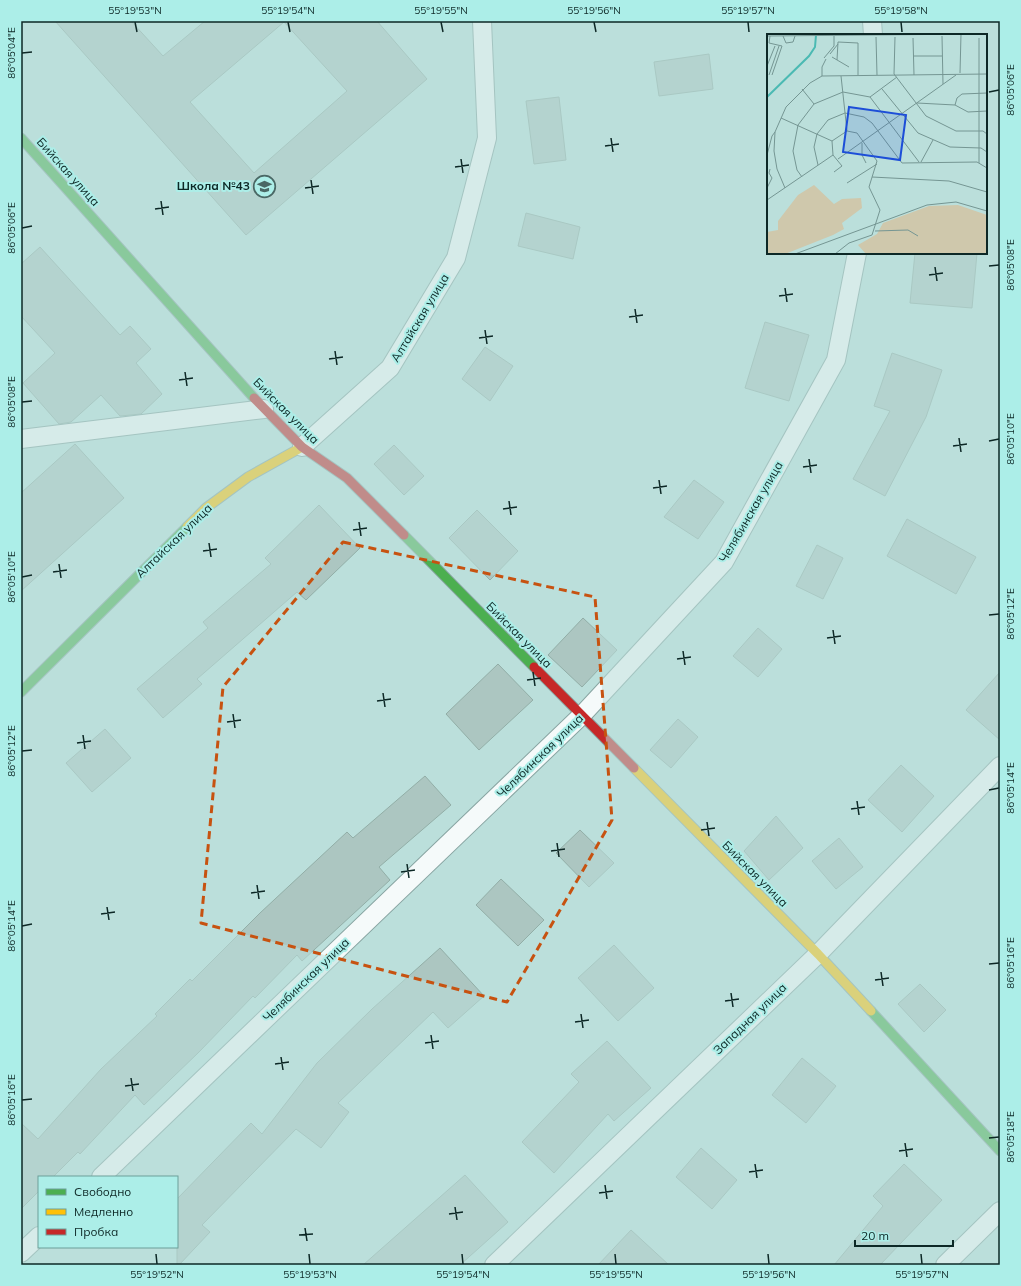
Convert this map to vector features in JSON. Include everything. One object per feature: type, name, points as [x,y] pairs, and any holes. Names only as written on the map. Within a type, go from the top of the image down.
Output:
[{"type":"street","name":"Бийская улица","points":[[21,138],[264,409],[302,447],[347,478],[818,954],[1000,1151]]},
{"type":"street","name":"Алтайская улица","points":[[21,692],[206,508],[248,477],[302,447]]},
{"type":"lane","name":"Алтайская улица","points":[[302,447],[390,368],[456,258],[487,138],[482,21]]},
{"type":"lane","points":[[872,21],[873,34]]},
{"type":"lane","name":"Челябинская улица","points":[[102,1176],[582,716],[724,562],[836,360],[857,254]]},
{"type":"lane","points":[[21,439],[264,409]]},
{"type":"lane","name":"Западная улица","points":[[494,1265],[818,954],[1000,766]]},
{"type":"lane","points":[[945,1265],[1000,1211]]},
{"type":"lane","points":[[21,1253],[38,1237]]},
{"type":"highlighted area","points":[[343,542],[595,597],[612,820],[507,1002],[201,923],[223,687]]},
{"type":"building","points":[[55,21],[131,21],[163,56],[205,21],[377,21],[427,79],[246,235]],"holes":[[[284,22],[347,91],[254,173],[190,102]]]},
{"type":"building","points":[[709,54],[713,89],[659,96],[654,62]]},
{"type":"building","points":[[559,97],[566,160],[534,164],[526,101]]},
{"type":"building","points":[[526,213],[580,227],[573,259],[518,246]]},
{"type":"building","points":[[40,247],[120,335],[130,326],[151,349],[136,363],[162,394],[141,414],[120,416],[101,395],[71,422],[59,424],[23,383],[55,353],[21,316],[21,264]]},
{"type":"building","points":[[915,254],[977,254],[972,308],[910,303]]},
{"type":"building","points":[[765,322],[809,335],[789,401],[745,388]]},
{"type":"building","points":[[485,347],[513,366],[490,401],[462,379]]},
{"type":"building","points":[[892,353],[942,370],[926,417],[885,496],[853,479],[890,411],[874,406]]},
{"type":"building","points":[[75,444],[124,498],[21,591],[21,493]]},
{"type":"building","points":[[394,445],[424,476],[404,495],[374,464]]},
{"type":"building","points":[[694,480],[724,502],[698,539],[664,517]]},
{"type":"building","points":[[319,505],[360,548],[306,600],[297,592],[197,679],[202,684],[163,718],[137,689],[208,628],[203,622],[271,564],[265,558]]},
{"type":"building","points":[[477,510],[518,551],[490,580],[449,538]]},
{"type":"building","points":[[907,519],[976,557],[956,594],[887,556]]},
{"type":"building","points":[[817,545],[843,558],[823,599],[796,586]]},
{"type":"building","points":[[583,618],[617,650],[582,687],[548,655]]},
{"type":"building","points":[[758,628],[782,649],[758,677],[733,656]]},
{"type":"building","points":[[498,664],[533,700],[479,750],[446,714]]},
{"type":"building","points":[[1000,672],[1000,740],[966,710]]},
{"type":"building","points":[[678,719],[698,737],[671,768],[650,750]]},
{"type":"building","points":[[105,729],[131,758],[92,792],[66,763]]},
{"type":"building","points":[[901,765],[934,796],[902,832],[868,800]]},
{"type":"building","points":[[425,776],[451,805],[379,867],[390,880],[302,961],[297,955],[255,998],[253,996],[199,1052],[144,1105],[135,1095],[80,1154],[78,1152],[54,1176],[38,1176],[38,1192],[21,1209],[21,1123],[38,1139],[101,1069],[157,1016],[155,1014],[190,979],[192,981],[260,913],[347,832],[353,838]]},
{"type":"building","points":[[776,816],[803,848],[769,880],[744,851]]},
{"type":"building","points":[[580,830],[614,863],[589,887],[556,853]]},
{"type":"building","points":[[839,838],[863,867],[836,889],[812,861]]},
{"type":"building","points":[[501,879],[544,920],[518,946],[476,905]]},
{"type":"building","points":[[614,945],[654,988],[618,1021],[578,978]]},
{"type":"building","points":[[440,948],[484,996],[448,1028],[433,1012],[338,1103],[349,1112],[321,1148],[296,1129],[202,1225],[210,1232],[179,1265],[177,1265],[178,1198],[251,1123],[262,1134],[317,1063],[372,1009]]},
{"type":"building","points":[[920,984],[946,1010],[924,1032],[898,1004]]},
{"type":"building","points":[[607,1041],[651,1088],[614,1121],[608,1114],[554,1173],[522,1142],[579,1082],[571,1074]]},
{"type":"building","points":[[802,1058],[836,1086],[806,1123],[772,1095]]},
{"type":"building","points":[[701,1148],[737,1180],[712,1209],[676,1177]]},
{"type":"building","points":[[904,1164],[942,1200],[880,1265],[834,1265],[883,1206],[873,1196]]},
{"type":"building","points":[[465,1175],[508,1222],[460,1265],[363,1265]]},
{"type":"building","points":[[631,1230],[669,1265],[598,1265]]},
{"type":"traffic: fast","points":[[21,138],[254,398]]},
{"type":"traffic: fast","points":[[21,692],[187,527]]},
{"type":"traffic: fast","points":[[404,535],[534,667]]},
{"type":"traffic: fast","points":[[871,1011],[1000,1151]]},
{"type":"traffic: slow","points":[[187,527],[206,508],[248,477],[302,447]]},
{"type":"traffic: slow","points":[[634,768],[818,954],[871,1011]]},
{"type":"traffic: jam","points":[[254,398],[302,447],[347,478],[404,535]]},
{"type":"traffic: jam","points":[[534,667],[634,768]]},
{"type":"place","name":"Школа №43","points":[[265,186]]}]
